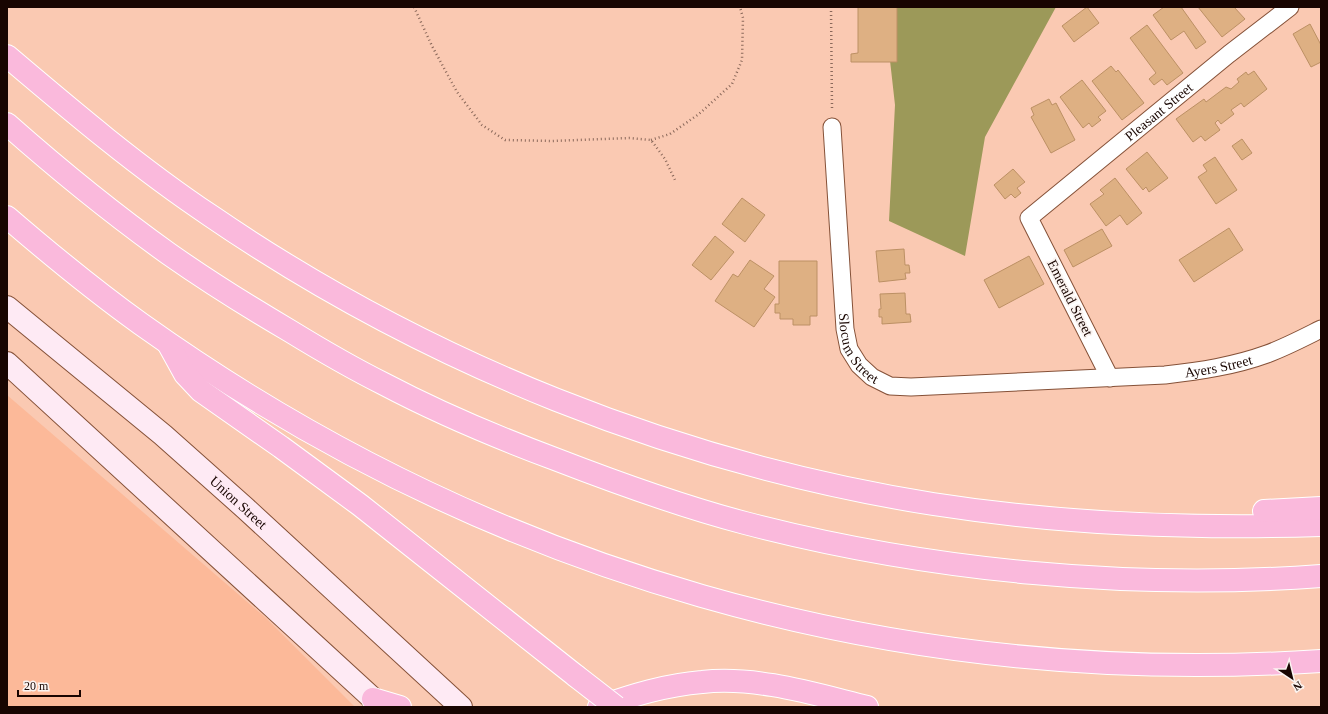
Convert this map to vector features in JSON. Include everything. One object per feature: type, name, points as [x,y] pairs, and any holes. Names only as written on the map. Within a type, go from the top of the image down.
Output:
[{"type":"highway","points":[[7,56],[146,169],[210,216],[259,248],[328,289],[409,333],[534,391],[662,439],[797,476],[934,504],[1030,516],[1107,522],[1192,526],[1321,525]]},
{"type":"highway","points":[[7,124],[112,211],[170,254],[225,291],[325,352],[383,384],[473,426],[566,464],[640,490],[706,512],[793,535],[872,550],[966,565],[1080,577],[1132,579],[1248,580],[1321,576]]},
{"type":"highway","points":[[7,217],[109,300],[168,343],[316,435],[432,495],[512,530],[589,560],[710,599],[839,630],[924,645],[1006,656],[1086,662],[1173,665],[1259,664],[1321,661]]},
{"type":"highway","points":[[168,343],[185,374],[201,392],[281,447],[354,501],[576,676],[609,706],[662,687],[720,681],[752,683],[790,689],[867,707]]},
{"type":"highway","points":[[1107,522],[1133,516],[1156,513],[1247,512],[1321,508]]},
{"type":"highway","points":[[378,703],[400,707]]},
{"type":"main road","name":"Union Street","points":[[7,307],[169,440],[462,707]]},
{"type":"main road","points":[[7,363],[378,703]]},
{"type":"street","name":"Pleasant Street","points":[[1029,218],[1229,54],[1290,7]]},
{"type":"street","name":"Slocum Street","points":[[832,127],[845,329],[849,349],[859,365],[872,377],[890,386],[911,388],[1110,378]]},
{"type":"street","name":"Emerald Street","points":[[1029,218],[1110,378]]},
{"type":"street","name":"Ayers Street","points":[[1110,378],[1165,375],[1200,371],[1236,364],[1267,354],[1321,329]]},
{"type":"path","points":[[414,7],[432,46],[457,92],[482,125],[505,140],[552,141],[629,138],[651,140],[670,134],[699,114],[732,84],[742,60],[743,18],[740,7]]},
{"type":"path","points":[[831,7],[832,127]]},
{"type":"path","points":[[651,140],[665,159],[675,180]]},
{"type":"shaded area","points":[[884,7],[1056,7],[985,137],[965,256],[889,221],[895,105]]},
{"type":"shaded area","points":[[7,395],[266,618],[355,707],[7,707]]},
{"type":"building","points":[[858,7],[897,7],[897,62],[851,62],[851,54],[858,53]]},
{"type":"building","points":[[1087,7],[1099,23],[1074,42],[1062,26]]},
{"type":"building","points":[[1164,7],[1181,7],[1206,42],[1196,49],[1184,31],[1171,40],[1153,15]]},
{"type":"building","points":[[1198,7],[1234,7],[1245,19],[1222,37]]},
{"type":"building","points":[[1310,24],[1321,45],[1321,62],[1311,67],[1293,34]]},
{"type":"building","points":[[1147,25],[1183,73],[1167,85],[1162,79],[1154,85],[1149,79],[1156,73],[1130,38]]},
{"type":"building","points":[[1111,66],[1116,72],[1118,70],[1144,103],[1122,120],[1092,81]]},
{"type":"building","points":[[1254,71],[1267,89],[1244,107],[1241,103],[1231,110],[1234,114],[1221,124],[1218,120],[1215,123],[1220,130],[1205,141],[1201,136],[1193,142],[1176,119],[1204,99],[1206,102],[1226,87],[1231,89],[1239,82],[1237,79],[1246,72],[1248,75]]},
{"type":"building","points":[[1082,80],[1106,111],[1098,117],[1101,120],[1092,127],[1089,123],[1083,128],[1060,97]]},
{"type":"building","points":[[1049,99],[1052,105],[1056,103],[1075,140],[1051,153],[1031,117],[1034,115],[1031,108]]},
{"type":"building","points":[[1242,139],[1252,153],[1242,160],[1232,146]]},
{"type":"building","points":[[1147,152],[1168,178],[1149,192],[1146,187],[1143,190],[1126,169]]},
{"type":"building","points":[[1215,157],[1237,190],[1216,204],[1198,177],[1207,171],[1203,165]]},
{"type":"building","points":[[1013,169],[1025,182],[1017,188],[1021,193],[1015,198],[1011,194],[1005,199],[994,185]]},
{"type":"building","points":[[1115,178],[1142,213],[1127,225],[1120,215],[1106,226],[1090,204],[1104,194],[1100,190]]},
{"type":"building","points":[[742,198],[765,215],[745,242],[722,224]]},
{"type":"building","points":[[1229,228],[1243,250],[1194,282],[1179,260]]},
{"type":"building","points":[[1102,229],[1112,246],[1073,267],[1064,250]]},
{"type":"building","points":[[715,236],[734,252],[711,280],[692,265]]},
{"type":"building","points":[[904,249],[905,265],[909,265],[910,273],[905,273],[906,279],[879,282],[876,251]]},
{"type":"building","points":[[1029,256],[1044,284],[999,308],[984,280]]},
{"type":"building","points":[[750,260],[774,276],[764,289],[775,297],[754,327],[715,301],[733,274],[738,277]]},
{"type":"building","points":[[779,261],[817,261],[817,316],[810,316],[810,325],[793,325],[793,319],[780,319],[780,313],[775,313],[775,304],[779,304]]},
{"type":"building","points":[[905,293],[906,314],[910,314],[911,322],[882,324],[882,317],[879,317],[879,309],[881,309],[880,294]]}]
